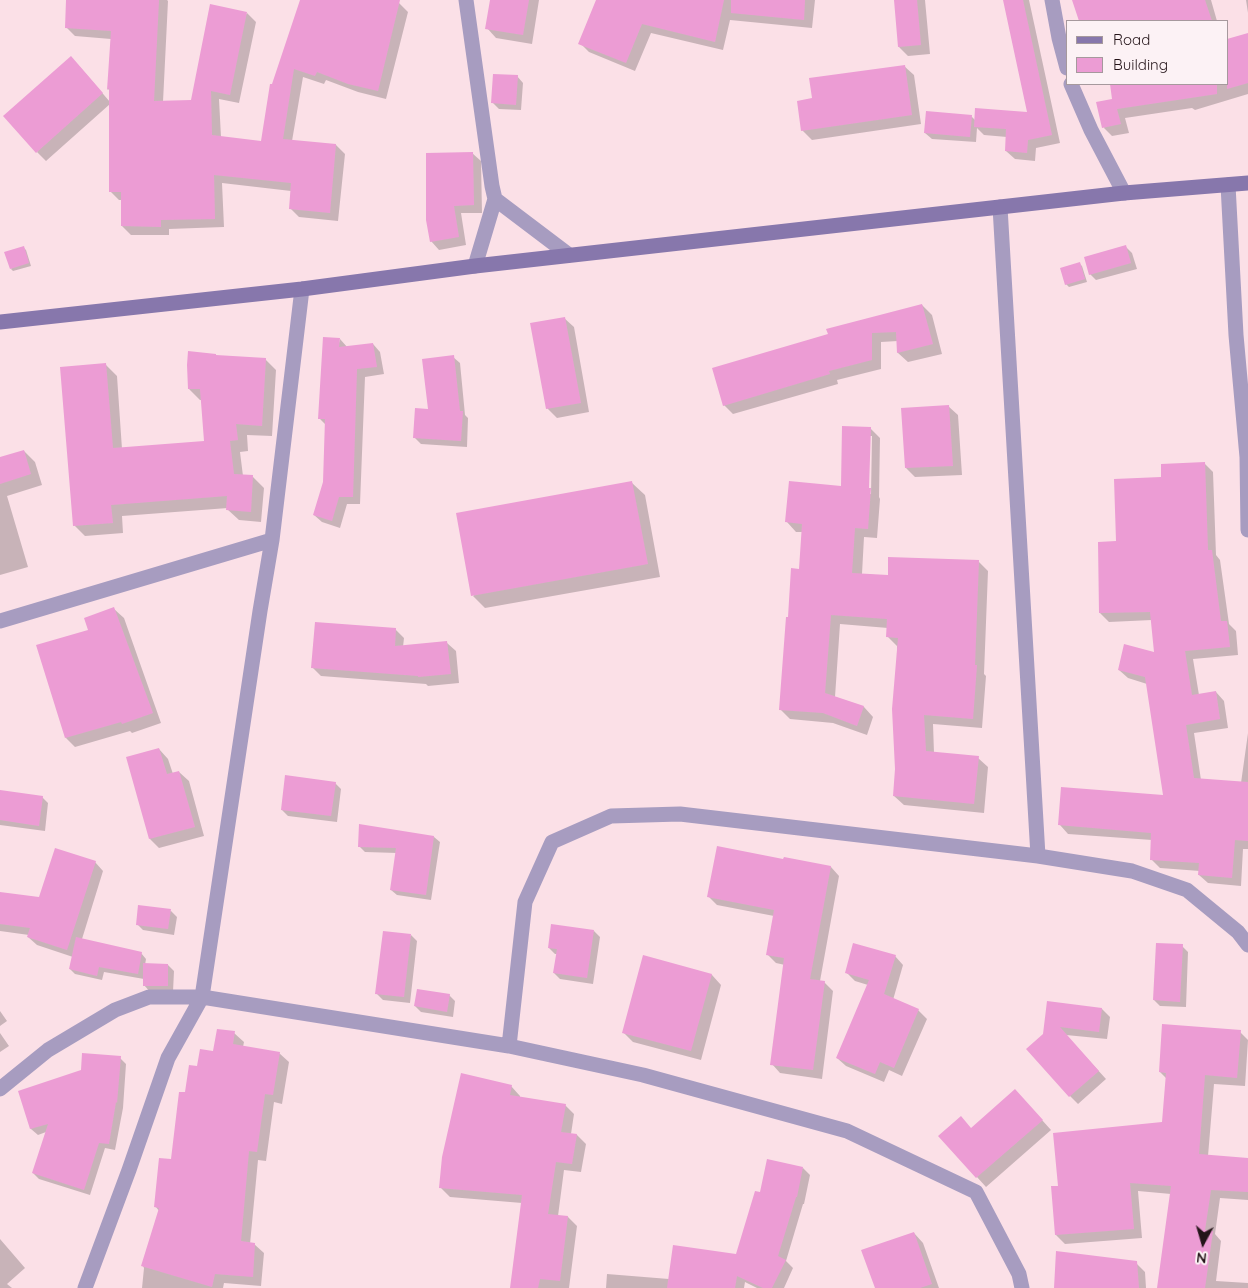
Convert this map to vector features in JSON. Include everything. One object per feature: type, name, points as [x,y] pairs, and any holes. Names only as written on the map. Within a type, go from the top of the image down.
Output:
[{"type":"main road","points":[[0,322],[302,289],[569,255],[1124,193],[1248,183]]},
{"type":"street","points":[[466,0],[495,199],[475,266]]},
{"type":"street","points":[[1052,0],[1058,38],[1066,65]]},
{"type":"street","points":[[1071,85],[1091,130],[1124,193]]},
{"type":"street","points":[[1228,185],[1236,335],[1247,457],[1248,530]]},
{"type":"street","points":[[495,199],[569,255]]},
{"type":"street","points":[[1000,207],[1038,856]]},
{"type":"street","points":[[85,1288],[168,1058],[202,997],[272,540],[302,289]]},
{"type":"street","points":[[0,622],[272,540]]},
{"type":"street","points":[[509,1046],[524,902],[552,842],[611,816],[680,814],[1038,856],[1132,871],[1188,890],[1238,932],[1248,945]]},
{"type":"street","points":[[0,1089],[48,1050],[115,1010],[149,996],[202,997],[509,1046],[643,1076],[847,1131],[976,1192],[1019,1274],[1022,1288]]},
{"type":"building","points":[[66,0],[159,0],[154,101],[191,100],[210,4],[247,12],[230,95],[211,91],[212,135],[261,141],[270,84],[272,84],[300,0],[400,0],[378,91],[348,84],[317,72],[315,76],[294,69],[283,139],[336,144],[330,213],[289,209],[291,183],[214,175],[215,219],[161,220],[161,227],[121,226],[121,192],[109,192],[109,88],[107,90],[111,31],[65,28]]},
{"type":"building","points":[[490,0],[529,0],[523,35],[485,29]]},
{"type":"building","points":[[596,0],[724,0],[715,42],[642,24],[626,63],[578,44]]},
{"type":"building","points":[[731,0],[805,0],[804,20],[731,13]]},
{"type":"building","points":[[894,0],[917,0],[921,45],[898,47]]},
{"type":"building","points":[[1003,0],[1023,0],[1052,135],[1028,140],[1027,153],[1005,151],[1006,129],[974,127],[975,108],[1027,112]]},
{"type":"building","points":[[1072,0],[1205,0],[1212,20],[1079,20]]},
{"type":"building","points":[[1248,33],[1248,83],[1227,89],[1228,85],[1228,39]]},
{"type":"building","points":[[71,56],[103,93],[36,153],[3,116]]},
{"type":"building","points":[[905,65],[912,115],[801,131],[797,101],[812,98],[809,78]]},
{"type":"building","points":[[493,74],[518,75],[516,105],[491,103]]},
{"type":"building","points":[[1110,85],[1217,85],[1217,94],[1117,109],[1121,124],[1102,128],[1096,102],[1112,99]]},
{"type":"building","points":[[926,111],[972,115],[970,137],[924,133]]},
{"type":"building","points":[[473,152],[474,205],[454,206],[459,237],[430,242],[426,220],[426,153]]},
{"type":"building","points":[[1126,245],[1131,263],[1089,275],[1084,257]]},
{"type":"building","points":[[24,246],[29,263],[10,269],[4,252]]},
{"type":"building","points":[[1080,262],[1085,279],[1065,285],[1060,268]]},
{"type":"building","points":[[922,304],[933,344],[897,353],[896,332],[872,333],[872,360],[829,371],[830,374],[723,406],[712,368],[828,334],[826,329]]},
{"type":"building","points":[[565,317],[581,403],[546,409],[530,323]]},
{"type":"building","points":[[323,337],[340,338],[339,347],[373,343],[377,367],[357,369],[353,497],[339,497],[332,521],[313,515],[323,482],[325,419],[318,419]]},
{"type":"building","points":[[188,351],[266,358],[262,426],[236,424],[238,440],[230,441],[234,474],[253,475],[251,512],[226,510],[227,496],[111,505],[113,523],[73,526],[60,367],[106,363],[113,448],[204,441],[200,389],[188,389]]},
{"type":"building","points":[[454,355],[460,411],[463,411],[461,441],[413,438],[415,408],[428,409],[422,359]]},
{"type":"building","points":[[949,405],[953,466],[905,468],[901,408]]},
{"type":"building","points":[[842,426],[871,427],[869,488],[871,488],[868,529],[855,528],[852,573],[888,575],[888,557],[979,560],[975,665],[977,665],[973,719],[924,715],[926,751],[979,756],[974,804],[893,796],[895,769],[892,709],[898,638],[886,637],[887,619],[831,615],[825,693],[864,706],[857,726],[823,713],[779,710],[791,568],[799,569],[802,524],[785,522],[789,481],[841,486]]},
{"type":"building","points":[[24,450],[31,474],[0,484],[0,457]]},
{"type":"building","points":[[1205,462],[1208,550],[1212,550],[1221,621],[1227,621],[1230,647],[1185,651],[1192,695],[1216,691],[1220,719],[1186,725],[1194,778],[1248,782],[1248,841],[1235,840],[1232,878],[1198,875],[1199,863],[1150,860],[1151,833],[1058,825],[1061,787],[1163,795],[1145,677],[1118,670],[1124,644],[1154,652],[1150,612],[1099,613],[1098,542],[1116,541],[1114,479],[1161,477],[1161,464]]},
{"type":"building","points":[[632,481],[648,564],[471,596],[456,513]]},
{"type":"building","points":[[114,607],[153,713],[122,724],[121,722],[65,738],[36,645],[88,630],[84,618]]},
{"type":"building","points":[[315,622],[396,628],[395,646],[447,641],[451,674],[418,677],[311,668]]},
{"type":"building","points":[[159,748],[167,774],[179,771],[195,827],[149,839],[126,757]]},
{"type":"building","points":[[285,775],[336,782],[331,816],[281,810]]},
{"type":"building","points":[[0,790],[43,796],[39,826],[0,820]]},
{"type":"building","points":[[359,824],[434,836],[426,895],[390,890],[396,848],[358,847]]},
{"type":"building","points":[[717,846],[831,866],[810,979],[825,981],[813,1070],[770,1065],[784,958],[766,955],[774,910],[707,897]]},
{"type":"building","points":[[55,848],[96,861],[67,950],[27,937],[30,928],[0,924],[0,892],[39,897]]},
{"type":"building","points":[[138,905],[171,909],[168,929],[136,925]]},
{"type":"building","points":[[551,924],[594,930],[587,978],[553,973],[557,949],[548,948]]},
{"type":"building","points":[[383,931],[411,934],[404,997],[375,994]]},
{"type":"building","points":[[76,937],[142,952],[138,974],[99,967],[97,976],[69,969]]},
{"type":"building","points":[[853,943],[896,955],[884,994],[919,1009],[894,1068],[880,1062],[875,1074],[836,1058],[869,980],[845,973]]},
{"type":"building","points":[[1156,943],[1183,944],[1180,1002],[1153,1000]]},
{"type":"building","points":[[643,955],[712,974],[691,1051],[622,1033]]},
{"type":"building","points":[[143,963],[168,964],[168,986],[143,986]]},
{"type":"building","points":[[417,989],[450,994],[447,1012],[414,1006]]},
{"type":"building","points":[[1047,1001],[1102,1008],[1099,1032],[1060,1027],[1099,1071],[1069,1097],[1026,1049],[1043,1034]]},
{"type":"building","points":[[1162,1024],[1241,1030],[1237,1078],[1205,1075],[1199,1154],[1248,1158],[1248,1192],[1211,1190],[1205,1230],[1213,1231],[1205,1288],[1157,1288],[1171,1186],[1130,1183],[1134,1229],[1055,1235],[1051,1186],[1058,1186],[1053,1133],[1162,1122],[1166,1073],[1159,1072]]},
{"type":"building","points":[[217,1029],[235,1031],[233,1044],[280,1052],[273,1095],[265,1094],[257,1152],[249,1151],[241,1241],[255,1243],[253,1277],[215,1274],[212,1287],[141,1266],[159,1208],[154,1207],[159,1158],[171,1159],[179,1092],[185,1092],[189,1065],[197,1066],[200,1049],[213,1051]]},
{"type":"building","points":[[82,1053],[121,1056],[117,1103],[109,1144],[99,1143],[84,1190],[32,1173],[48,1124],[30,1129],[18,1091],[81,1070]]},
{"type":"building","points":[[461,1073],[512,1085],[510,1095],[566,1104],[561,1132],[577,1134],[572,1164],[556,1162],[548,1214],[568,1216],[560,1281],[540,1279],[538,1288],[510,1288],[522,1195],[439,1188],[442,1157]]},
{"type":"building","points":[[1015,1089],[1043,1120],[976,1178],[938,1136],[961,1116],[971,1128]]},
{"type":"building","points":[[767,1159],[803,1167],[797,1197],[778,1256],[786,1260],[772,1288],[763,1288],[737,1276],[735,1288],[667,1288],[673,1245],[736,1254],[755,1191],[760,1192]]},
{"type":"building","points":[[914,1232],[932,1284],[920,1288],[875,1288],[861,1250]]},
{"type":"building","points":[[1056,1251],[1137,1261],[1139,1288],[1054,1288]]}]
